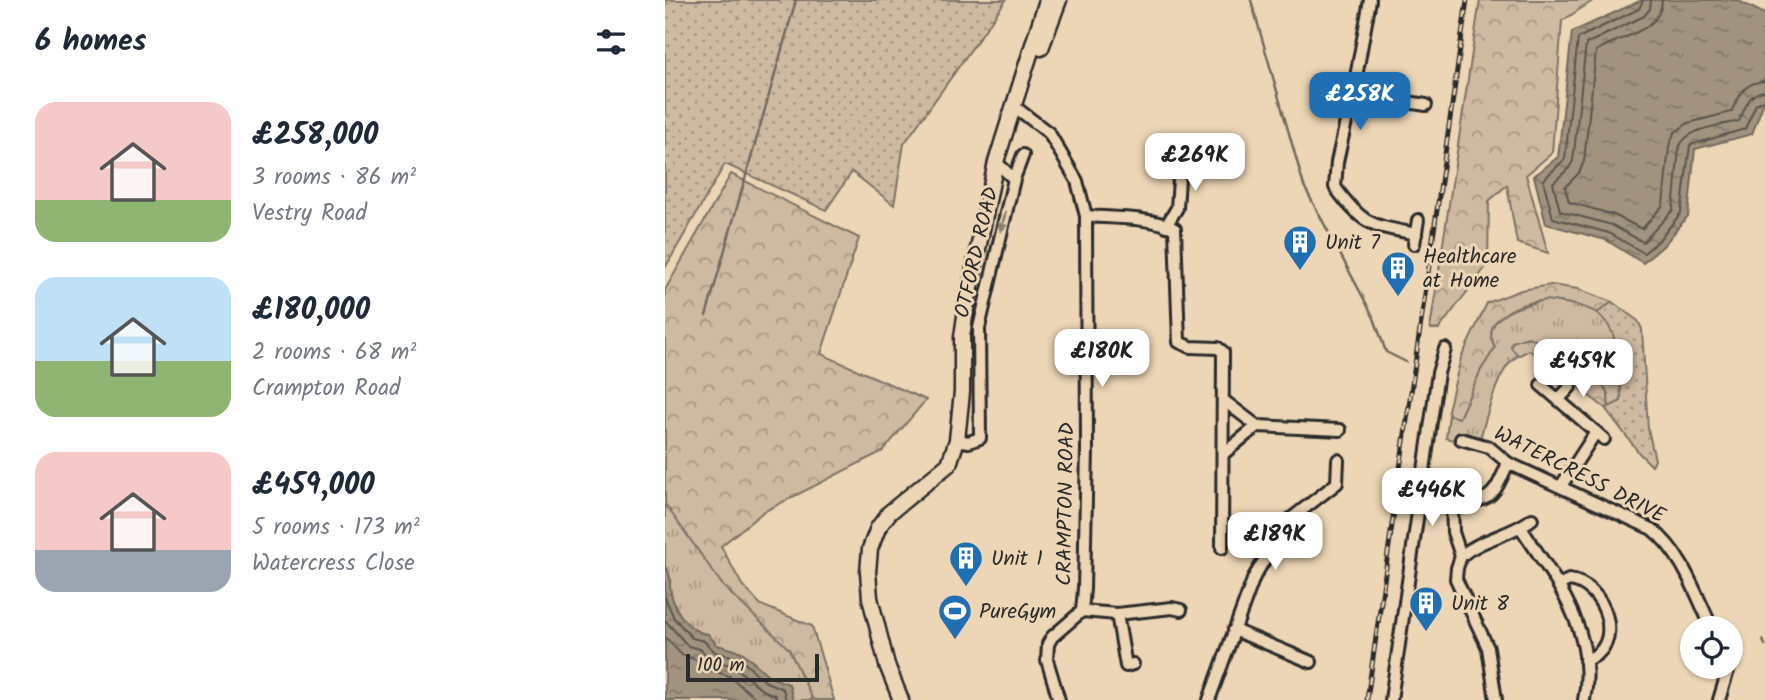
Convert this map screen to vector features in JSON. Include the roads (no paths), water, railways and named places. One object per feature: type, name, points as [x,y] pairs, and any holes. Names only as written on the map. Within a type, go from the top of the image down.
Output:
[{"type":"main road","name":"OTFORD ROAD","points":[[901,700],[887,665],[870,598],[870,549],[878,528],[889,513],[949,464],[957,440],[962,392],[962,337],[967,302],[996,163],[1047,0]]},
{"type":"main road","name":"OTFORD ROAD","points":[[1015,107],[1059,0]]},
{"type":"street","points":[[1370,0],[1337,162],[1335,187],[1350,208],[1372,226],[1415,239],[1418,220]]},
{"type":"street","points":[[1352,93],[1426,105]]},
{"type":"street","name":"CRAMPTON ROAD","points":[[1015,107],[1049,133],[1077,181],[1086,216],[1087,450],[1082,611],[1052,637],[1048,644],[1047,660],[1059,700]]},
{"type":"street","points":[[1167,226],[1177,208],[1181,149]]},
{"type":"street","name":"OTFORD ROAD","points":[[957,440],[969,442],[980,438],[979,328],[1014,178],[1023,155]]},
{"type":"street","name":"OTFORD ROAD","points":[[996,163],[1014,178]]},
{"type":"street","points":[[1086,216],[1167,226],[1174,228],[1176,232],[1179,342],[1187,346],[1222,349],[1222,548]]},
{"type":"street","points":[[1391,700],[1438,373],[1445,349]]},
{"type":"street","points":[[1541,385],[1600,435],[1561,486]]},
{"type":"street","points":[[1559,399],[1570,387]]},
{"type":"street","points":[[1223,400],[1257,426],[1341,430]]},
{"type":"street","points":[[1223,454],[1257,426]]},
{"type":"street","name":"WATERCRESS DRIVE","points":[[1461,439],[1489,447],[1509,463],[1642,524],[1663,538],[1679,559],[1706,616]]},
{"type":"street","points":[[1209,700],[1254,577],[1288,521],[1337,483],[1338,460]]},
{"type":"street","points":[[1461,556],[1453,532],[1452,504],[1482,501],[1497,489],[1509,463]]},
{"type":"street","points":[[1496,700],[1488,648],[1456,579],[1457,568],[1461,556],[1481,542],[1521,528],[1532,519]]},
{"type":"street","points":[[1521,528],[1559,585],[1574,616],[1585,660],[1584,700]]},
{"type":"street","points":[[1559,585],[1569,580],[1583,583],[1599,599],[1606,615],[1609,634],[1605,645],[1600,653],[1585,660]]},
{"type":"street","points":[[1082,611],[1117,614],[1172,608],[1181,610]]},
{"type":"street","points":[[1117,614],[1126,666],[1133,664]]},
{"type":"street","points":[[1234,630],[1311,662]]},
{"type":"street","points":[[1719,700],[1725,679]]},
{"type":"water","points":[[1642,0],[1737,0],[1765,14],[1765,99],[1752,134],[1695,149],[1688,216],[1663,246],[1643,263],[1606,240],[1546,224],[1534,176],[1558,157],[1572,32]]},
{"type":"water","points":[[665,566],[670,578],[673,600],[684,620],[695,629],[708,634],[717,645],[742,652],[770,677],[789,684],[793,700],[665,700]]},
{"type":"waterway","points":[[706,316],[796,0]]},
{"type":"waterway","points":[[1251,0],[1304,186],[1374,318],[1386,352],[1406,362]]},
{"type":"waterway","points":[[1763,640],[1765,645]]},
{"type":"railway","points":[[1367,700],[1467,0]]},
{"type":"place","name":"Unit 7","points":[[1300,272]]},
{"type":"place","name":"Healthcare at Home","points":[[1398,298]]},
{"type":"place","name":"Unit 1","points":[[966,588]]},
{"type":"place","name":"Unit 8","points":[[1426,633]]},
{"type":"place","name":"PureGym","points":[[955,641]]}]
